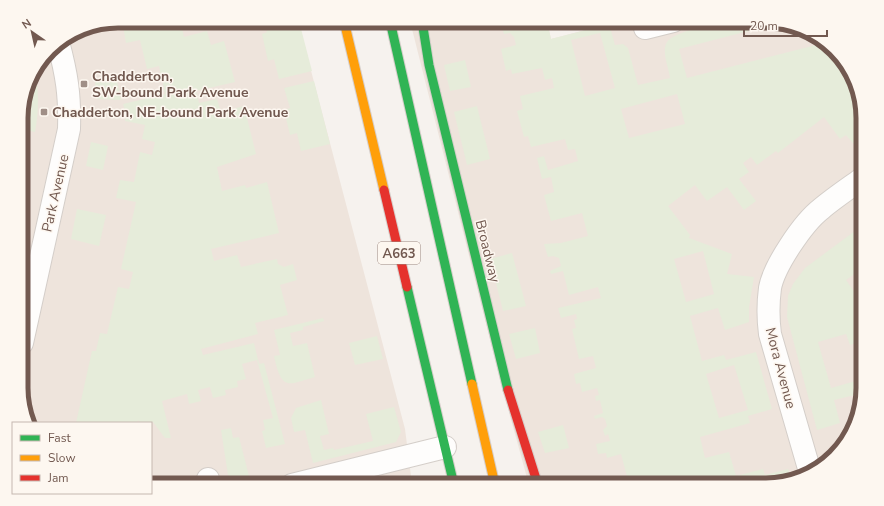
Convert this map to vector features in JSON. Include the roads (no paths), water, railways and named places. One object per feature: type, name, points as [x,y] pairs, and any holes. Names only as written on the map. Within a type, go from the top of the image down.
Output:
[{"type":"main road","name":"A663","points":[[346,28],[452,478]]},
{"type":"main road","name":"A663","points":[[392,28],[493,478]]},
{"type":"main road","name":"Broadway","points":[[423,28],[429,64],[504,381],[536,478]]},
{"type":"street","name":"Park Avenue","points":[[28,316],[69,129],[70,103],[68,83],[60,49]]},
{"type":"street","name":"Mora Avenue","points":[[809,467],[770,334],[768,320],[770,287],[783,259],[806,224],[820,209],[856,183]]},
{"type":"street","points":[[320,478],[445,447]]},
{"type":"place","name":"Chadderton, SW-bound Park Avenue","points":[[84,84]]},
{"type":"place","name":"Chadderton, NE-bound Park Avenue","points":[[44,112]]}]
